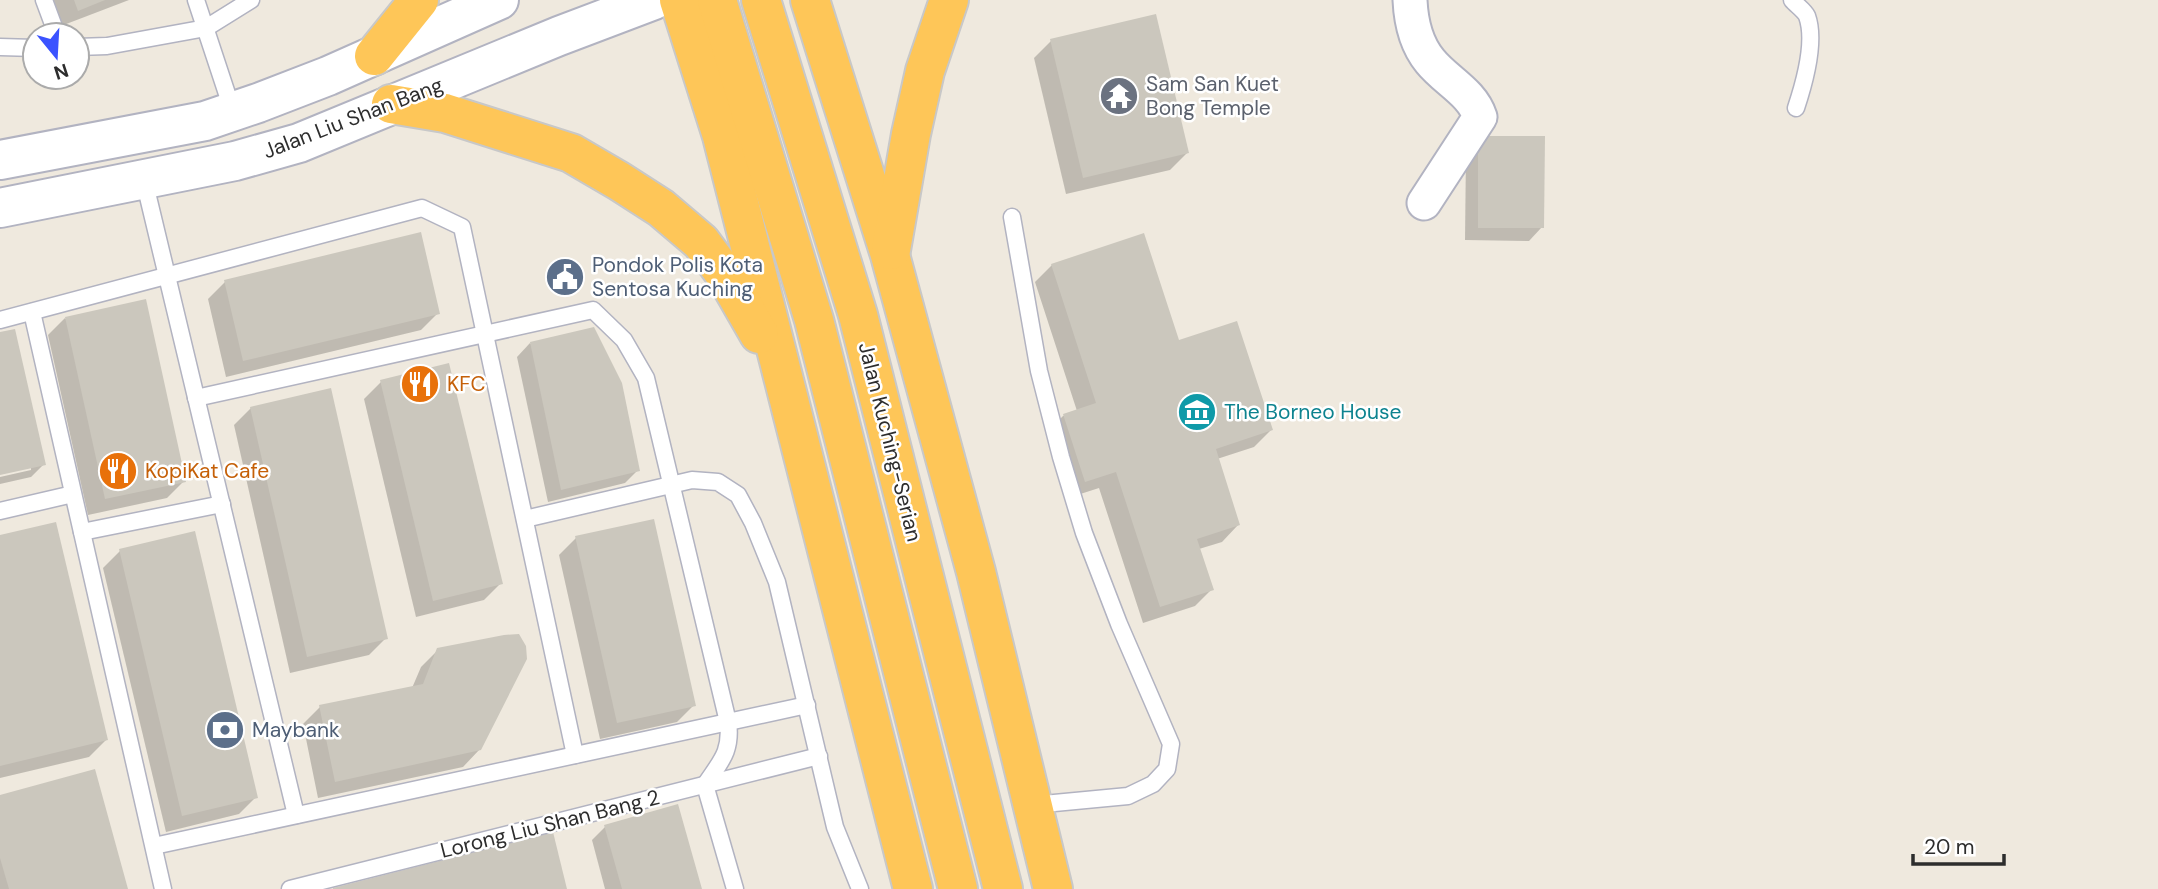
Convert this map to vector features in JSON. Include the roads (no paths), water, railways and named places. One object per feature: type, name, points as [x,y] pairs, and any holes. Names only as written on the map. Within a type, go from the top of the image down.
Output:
[{"type":"highway","points":[[374,56],[419,0]]},
{"type":"highway","points":[[679,0],[722,136],[913,889]]},
{"type":"highway","name":"Jalan Kuching-Serian","points":[[717,0],[814,320],[958,889]]},
{"type":"highway","name":"Jalan Kuching-Serian","points":[[761,0],[858,316],[1003,889]]},
{"type":"highway","points":[[810,0],[890,254],[976,572],[1053,889]]},
{"type":"highway","points":[[890,254],[925,71],[949,0]]},
{"type":"highway","points":[[391,104],[445,113],[571,153],[661,208],[701,242],[724,273],[783,379]]},
{"type":"main road","points":[[0,160],[205,121],[258,103],[374,56],[499,0]]},
{"type":"main road","name":"Jalan Liu Shan Bang","points":[[0,208],[235,161],[299,143],[559,36],[654,0]]},
{"type":"street","points":[[1410,0],[1414,33],[1430,61],[1476,104],[1480,117],[1424,203]]},
{"type":"lane","points":[[44,0],[52,21]]},
{"type":"lane","points":[[196,0],[233,112]]},
{"type":"lane","points":[[91,47],[206,28],[251,0]]},
{"type":"lane","points":[[1792,0],[1807,15],[1810,46],[1804,83],[1796,108]]},
{"type":"lane","points":[[0,47],[21,48]]},
{"type":"lane","points":[[144,180],[296,816]]},
{"type":"lane","points":[[0,320],[422,208],[462,227],[575,755]]},
{"type":"lane","points":[[1012,217],[1039,371],[1061,457],[1084,533],[1171,744],[1167,769],[1153,784],[1128,796],[1033,805]]},
{"type":"lane","points":[[196,398],[593,310],[624,340],[646,378],[728,722],[728,747],[705,785],[736,889]]},
{"type":"lane","points":[[32,312],[163,889]]},
{"type":"lane","points":[[525,519],[692,480],[718,482],[738,495],[753,523],[777,582],[835,827],[860,889]]},
{"type":"lane","points":[[0,511],[73,494]]},
{"type":"lane","points":[[82,532],[222,504]]},
{"type":"lane","points":[[154,846],[807,705]]},
{"type":"lane","name":"Lorong Liu Shan Bang 2","points":[[290,889],[820,756]]},
{"type":"place","name":"Sam San Kuet Bong Temple","points":[[1119,96]]},
{"type":"place","name":"Pondok Polis Kota Sentosa Kuching","points":[[565,277]]},
{"type":"place","name":"KFC","points":[[420,384]]},
{"type":"place","name":"The Borneo House","points":[[1197,412]]},
{"type":"place","name":"KopiKat Cafe","points":[[118,471]]},
{"type":"place","name":"Maybank","points":[[225,730]]}]
